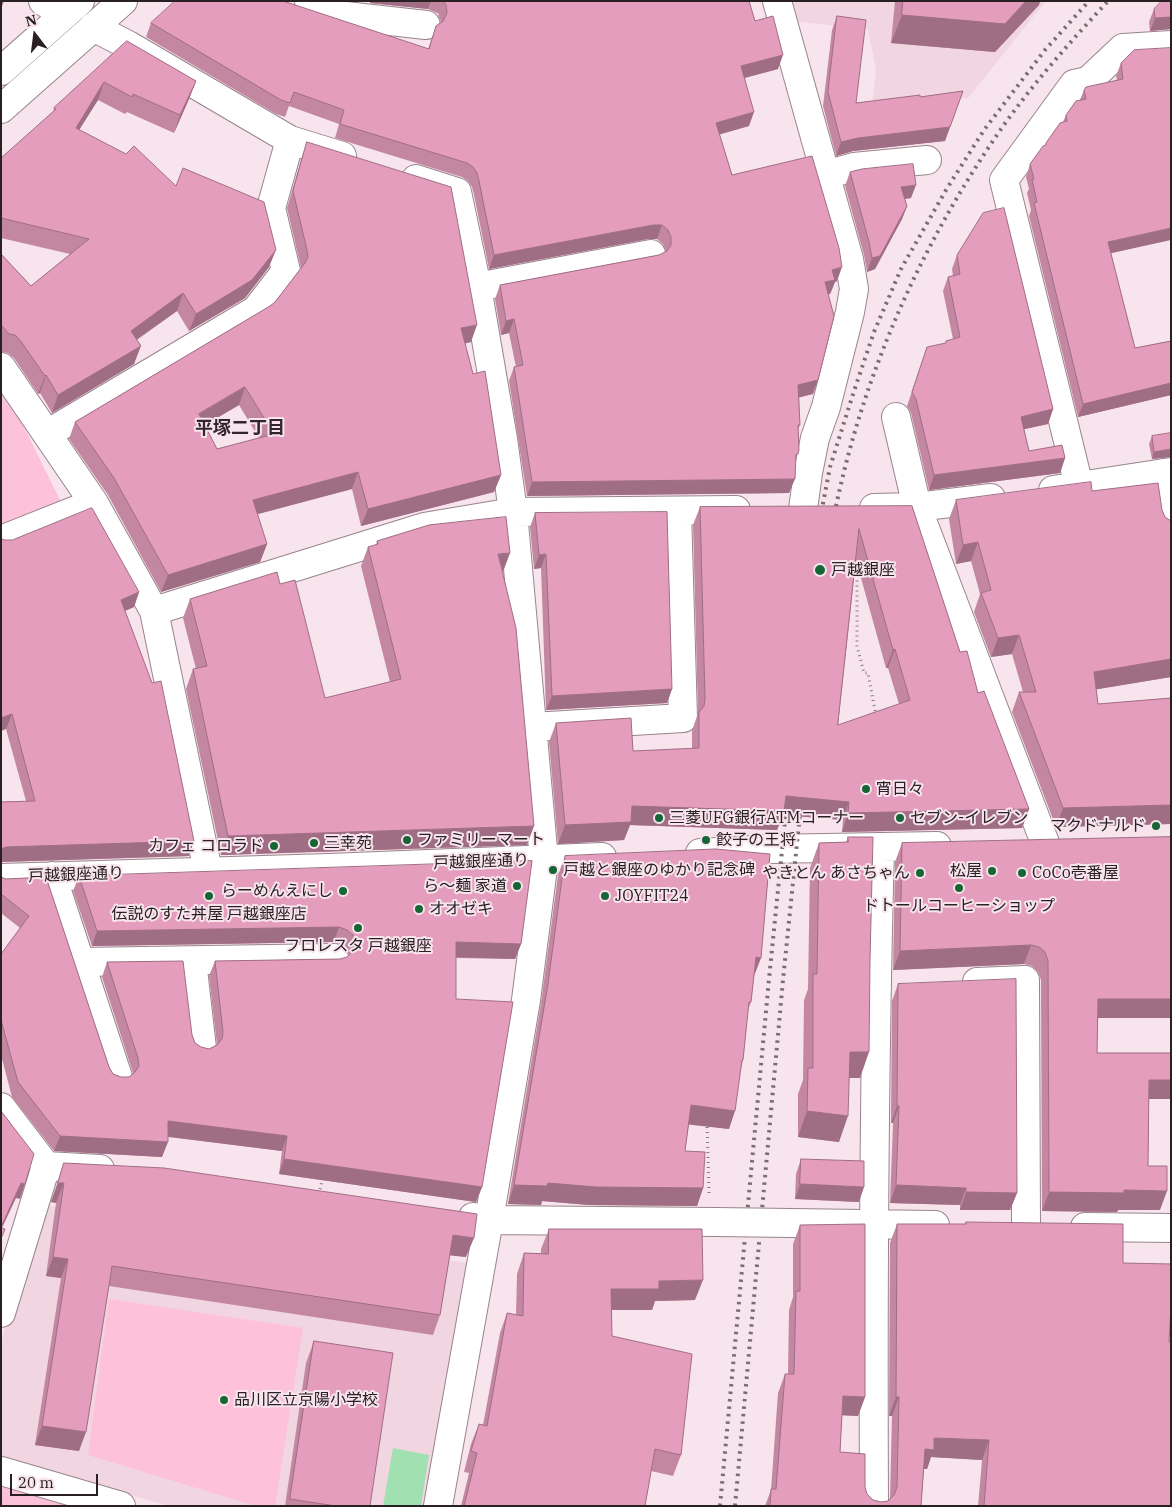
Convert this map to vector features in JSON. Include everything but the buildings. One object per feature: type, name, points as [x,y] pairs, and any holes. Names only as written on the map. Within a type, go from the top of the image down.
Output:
[{"type":"street","points":[[5,99],[123,1]]},
{"type":"street","points":[[309,1],[319,13],[426,25]]},
{"type":"street","points":[[777,1],[849,259],[854,289],[850,312],[808,473],[826,509]]},
{"type":"street","points":[[1,71],[62,6]]},
{"type":"street","points":[[93,27],[290,140],[364,163]]},
{"type":"street","points":[[1079,486],[1004,180],[1074,84],[1088,81],[1123,48],[1171,45]]},
{"type":"street","points":[[46,434],[256,310],[286,271],[271,208],[290,140]]},
{"type":"street","points":[[825,175],[854,167],[927,160]]},
{"type":"street","points":[[392,172],[457,192],[477,287],[503,439],[513,512],[544,860],[526,1000],[438,1506]]},
{"type":"street","points":[[477,287],[651,254]]},
{"type":"street","points":[[1,367],[94,503],[154,611],[208,871]]},
{"type":"street","points":[[896,417],[917,507],[1055,843],[1017,844]]},
{"type":"street","points":[[154,611],[424,527],[513,512],[917,507],[1022,494],[1167,472],[1171,527]]},
{"type":"street","points":[[1,540],[94,503]]},
{"type":"street","points":[[532,727],[683,718],[677,511]]},
{"type":"street","points":[[673,854],[959,846]]},
{"type":"street","points":[[874,1506],[873,1225],[880,847]]},
{"type":"street","name":"戸越銀座通り","points":[[1,878],[624,856]]},
{"type":"street","points":[[52,876],[118,1077]]},
{"type":"street","points":[[80,962],[334,958]]},
{"type":"street","points":[[192,961],[202,1048]]},
{"type":"street","points":[[956,983],[1026,980],[1045,1227]]},
{"type":"street","points":[[876,986],[906,985]]},
{"type":"street","points":[[1,1107],[46,1166],[120,1170]]},
{"type":"street","points":[[1,1313],[46,1166]]},
{"type":"street","points":[[451,1214],[489,1220],[959,1226]]},
{"type":"street","points":[[998,1226],[1171,1228]]},
{"type":"street","points":[[1,1471],[120,1506]]},
{"type":"path","points":[[861,567],[857,579],[857,646],[864,673],[868,673],[876,718],[878,717]]},
{"type":"path","points":[[706,1118],[713,1222]]},
{"type":"path","points":[[319,1195],[323,1176]]},
{"type":"shaded area","points":[[784,1],[1046,1],[968,98],[872,106],[876,69],[868,29],[790,21]]},
{"type":"shaded area","points":[[1,388],[9,397],[63,506],[1,527]]},
{"type":"shaded area","name":"品川区立京陽小学校","points":[[42,1205],[468,1263],[430,1506],[169,1506],[1,1457],[1,1342]]},
{"type":"shaded area","points":[[109,1299],[303,1328],[275,1506],[256,1506],[88,1455]]},
{"type":"shaded area","points":[[393,1448],[429,1455],[421,1506],[383,1506]]},
{"type":"shaded area","points":[[1,1485],[73,1506],[1,1506]]},
{"type":"railway","points":[[820,519],[830,467],[854,391],[874,332],[901,269],[946,190],[984,130],[1045,50],[1089,1]]},
{"type":"railway","points":[[833,521],[845,467],[878,363],[899,312],[947,214],[1006,122],[1030,90],[1108,1]]},
{"type":"railway","points":[[720,1506],[787,801]]},
{"type":"railway","points":[[735,1506],[801,804]]},
{"type":"place","name":"戸越銀座","points":[[820,570]]},
{"type":"place","name":"宵日々","points":[[866,789]]},
{"type":"place","name":"三菱UFG銀行ATMコーナー","points":[[659,818]]},
{"type":"place","name":"セブン-イレブン","points":[[900,818]]},
{"type":"place","name":"マクドナルド","points":[[1156,826]]},
{"type":"place","name":"ファミリーマート","points":[[407,840]]},
{"type":"place","name":"餃子の王将","points":[[706,840]]},
{"type":"place","name":"三幸苑","points":[[314,843]]},
{"type":"place","name":"カフェ コロラド","points":[[274,846]]},
{"type":"place","name":"戸越と銀座のゆかり記念碑","points":[[553,870]]},
{"type":"place","name":"松屋","points":[[992,871]]},
{"type":"place","name":"やきとん あさちゃん","points":[[920,873]]},
{"type":"place","name":"CoCo壱番屋","points":[[1022,873]]},
{"type":"place","name":"ら～麺 家道","points":[[517,886]]},
{"type":"place","name":"ドトールコーヒーショップ","points":[[959,888]]},
{"type":"place","name":"らーめんえにし","points":[[343,891]]},
{"type":"place","name":"伝説のすた丼屋 戸越銀座店","points":[[209,896]]},
{"type":"place","name":"JOYFIT24","points":[[605,896]]},
{"type":"place","name":"オオゼキ","points":[[419,909]]},
{"type":"place","name":"フロレスタ 戸越銀座","points":[[358,928]]},
{"type":"place","name":"品川区立京陽小学校","points":[[224,1400]]},
{"type":"district","name":"平塚二丁目","points":[[240,429]]}]
